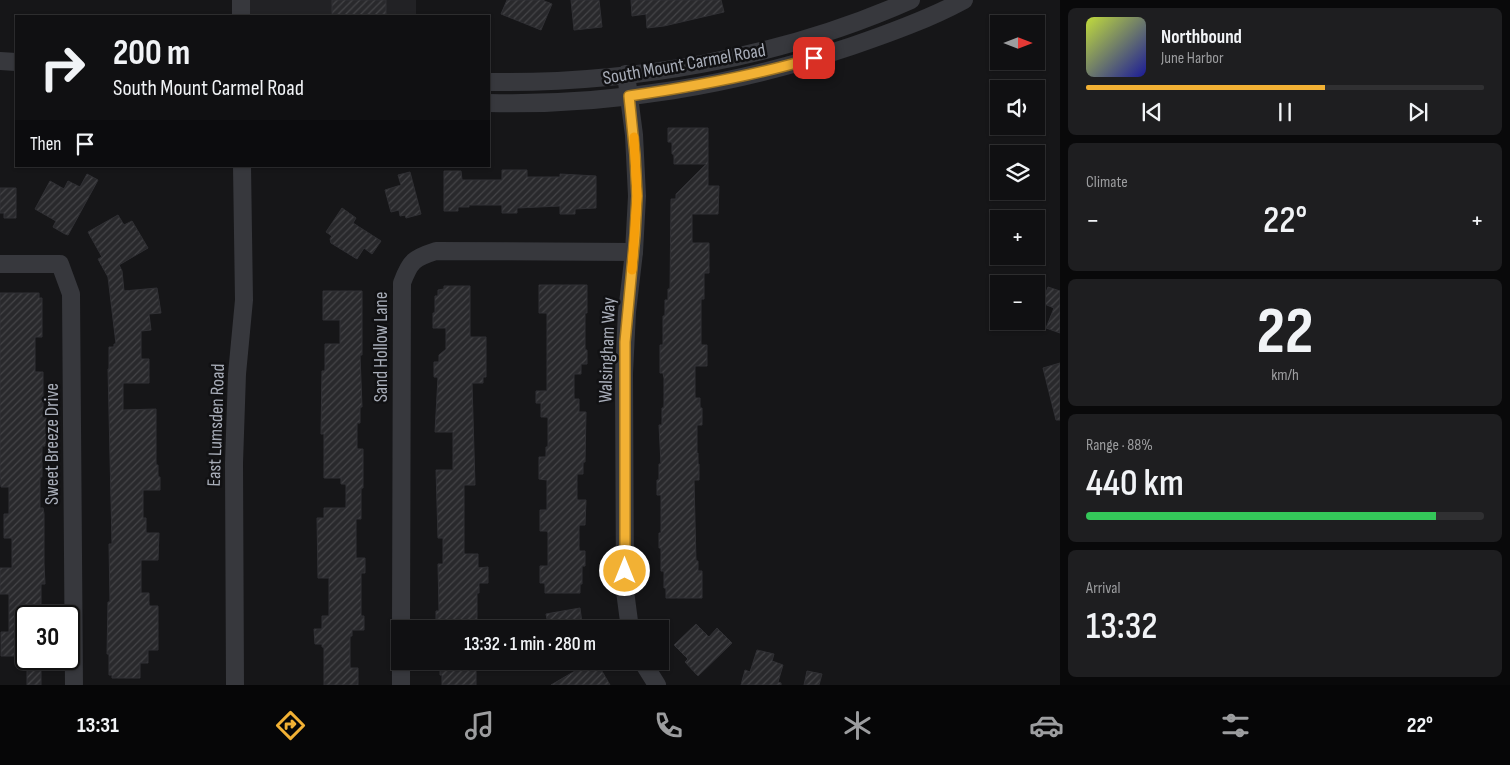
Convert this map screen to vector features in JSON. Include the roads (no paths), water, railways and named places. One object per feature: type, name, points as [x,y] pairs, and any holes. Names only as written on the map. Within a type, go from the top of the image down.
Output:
[{"type":"street","points":[[241,0],[241,15]]},
{"type":"street","name":"South Mount Carmel Road","points":[[490,82],[550,80],[626,74],[701,64],[820,34],[911,0]]},
{"type":"street","name":"South Mount Carmel Road","points":[[490,103],[541,103],[629,96],[713,82],[786,66],[881,36],[948,9],[964,0]]},
{"type":"street","points":[[0,61],[15,62]]},
{"type":"street","name":"Walsingham Way","points":[[626,74],[636,175],[634,252],[627,312],[624,373],[625,591],[629,620]]},
{"type":"street","name":"East Lumsden Road","points":[[235,685],[234,463],[237,374],[244,300],[242,167]]},
{"type":"street","name":"Sand Hollow Lane","points":[[401,620],[402,283],[408,266],[420,256],[436,251],[634,252]]},
{"type":"street","name":"Sweet Breeze Drive","points":[[0,264],[60,264],[71,294],[74,685]]},
{"type":"street","points":[[224,685],[235,651]]},
{"type":"street","points":[[401,670],[401,685]]},
{"type":"street","points":[[648,670],[657,685]]}]
